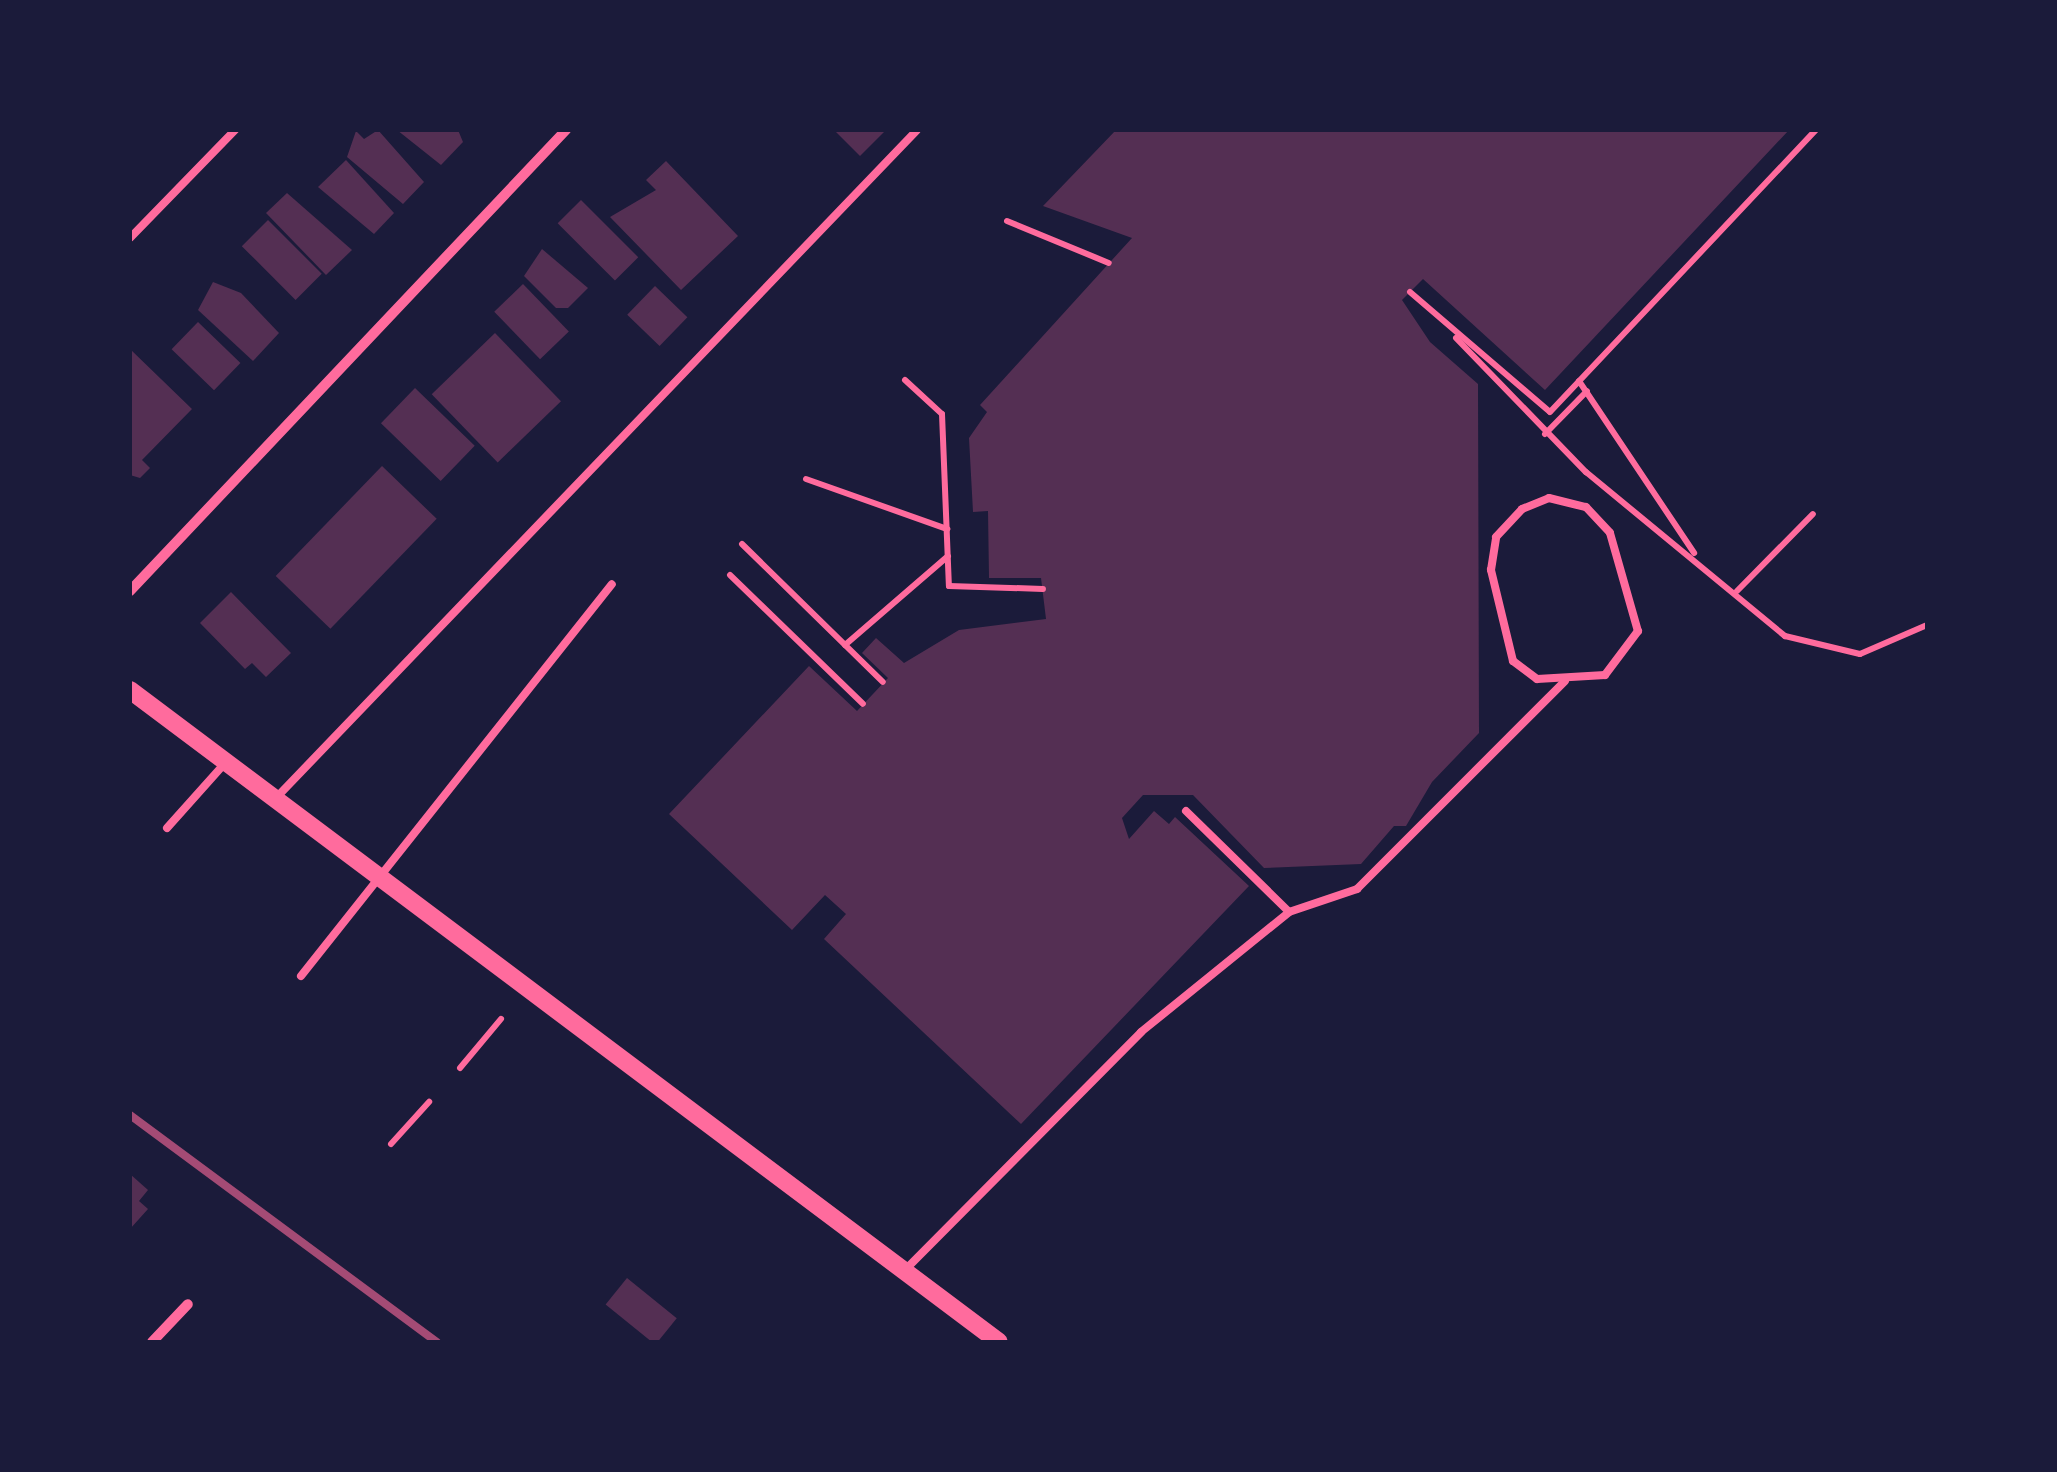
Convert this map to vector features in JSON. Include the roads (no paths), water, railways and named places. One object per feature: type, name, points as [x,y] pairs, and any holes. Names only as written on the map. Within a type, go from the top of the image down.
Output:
[{"type":"street","points":[[130,591],[566,130]]},
{"type":"street","points":[[130,690],[999,1342]]},
{"type":"street","points":[[152,1342],[188,1304]]},
{"type":"lane","points":[[130,238],[235,130]]},
{"type":"lane","points":[[275,799],[917,130]]},
{"type":"lane","points":[[904,1270],[1141,1032],[1289,912],[1356,889],[1565,681],[1605,676],[1638,631],[1610,532],[1586,507],[1549,498],[1496,536],[1492,570],[1513,661],[1537,679],[1565,681]]},
{"type":"lane","points":[[301,976],[612,584]]},
{"type":"lane","points":[[167,828],[226,762]]},
{"type":"lane","points":[[1186,811],[1289,912]]},
{"type":"railway","points":[[130,1115],[437,1342]]}]
